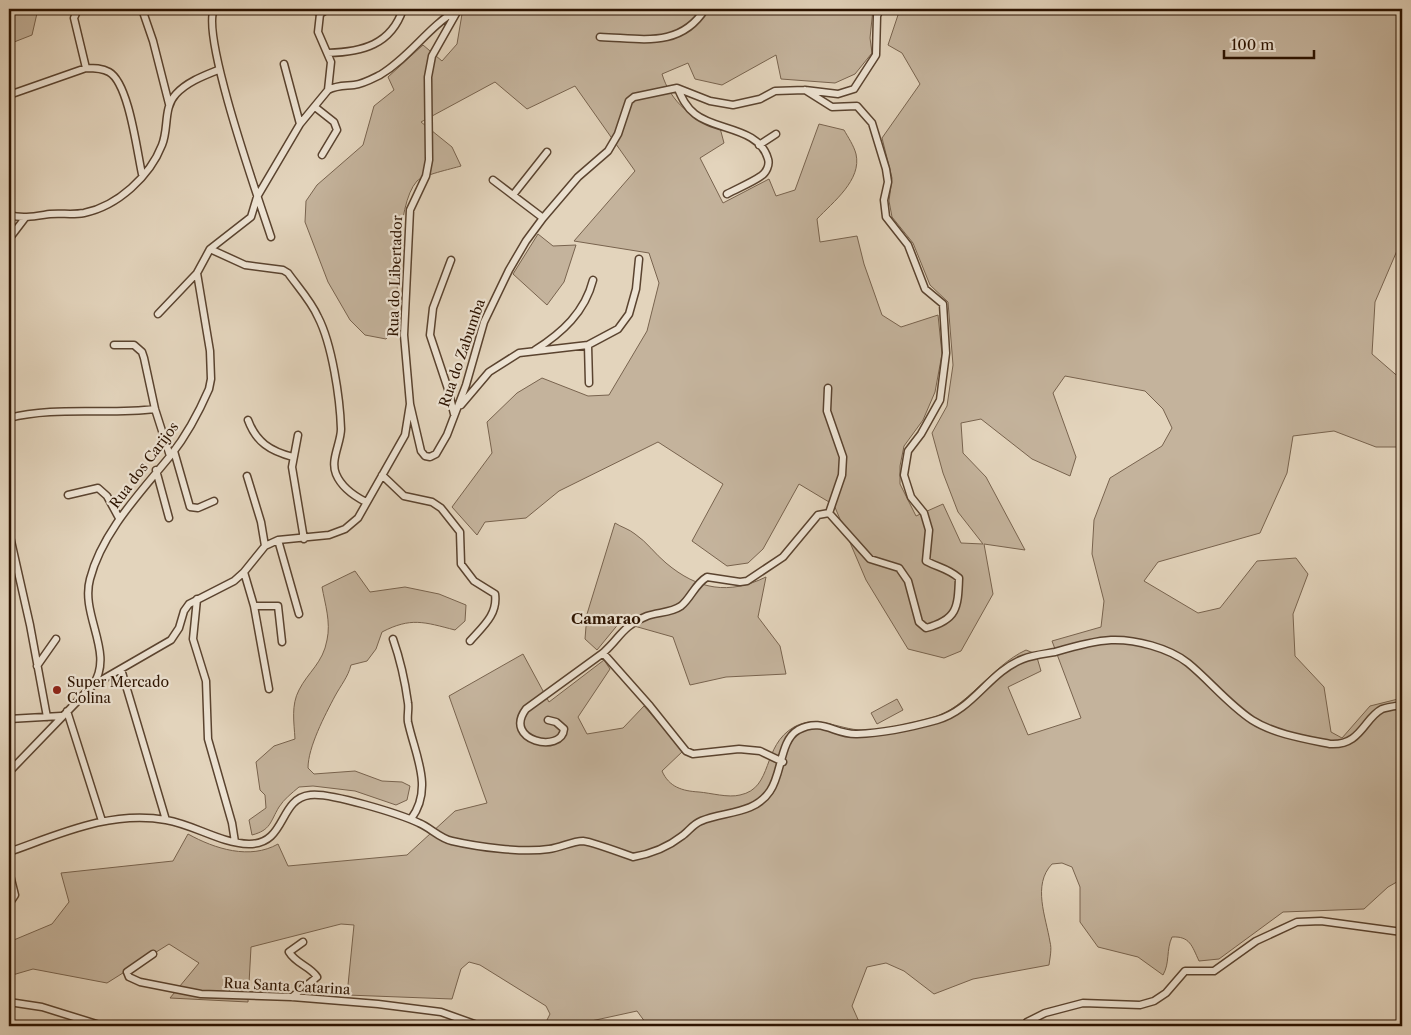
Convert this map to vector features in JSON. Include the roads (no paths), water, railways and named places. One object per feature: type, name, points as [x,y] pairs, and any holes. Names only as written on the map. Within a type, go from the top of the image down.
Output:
[{"type":"street","points":[[78,9],[74,18],[86,68]]},
{"type":"street","points":[[142,9],[154,41],[169,104]]},
{"type":"street","points":[[214,9],[211,25],[218,70],[271,237]]},
{"type":"street","points":[[328,9],[317,11],[318,32],[331,62],[328,90]]},
{"type":"street","points":[[328,54],[357,50],[381,40],[398,22],[402,9]]},
{"type":"street","points":[[158,314],[197,273],[210,249],[228,233],[247,222],[254,211],[258,197],[300,124],[328,90],[336,86],[356,85],[380,74],[408,56],[440,22],[459,9]]},
{"type":"street","name":"Rua do Libertador","points":[[410,404],[404,335],[410,210],[426,176],[429,160],[428,77],[432,56],[459,9]]},
{"type":"street","points":[[600,37],[658,39],[674,36],[689,26],[705,9]]},
{"type":"street","points":[[677,88],[710,101],[733,105],[760,99],[775,91],[805,90],[838,94],[854,89],[876,55],[877,16],[880,9]]},
{"type":"street","points":[[284,64],[300,124]]},
{"type":"street","points":[[9,95],[86,68],[104,69],[118,79],[126,101],[142,174]]},
{"type":"street","points":[[9,215],[25,218],[85,213],[107,205],[127,192],[162,145],[169,104],[175,94],[189,82],[218,70]]},
{"type":"street","points":[[677,88],[687,107],[695,115],[708,122],[739,132],[759,144],[765,151],[769,163],[763,175],[727,194]]},
{"type":"street","name":"Rua do Zabumba","points":[[410,404],[421,450],[425,456],[430,457],[436,454],[442,445],[495,296],[526,241],[578,177],[608,151],[618,134],[629,101],[634,97],[677,88]]},
{"type":"street","points":[[805,90],[832,107],[857,106],[872,123],[888,182],[884,200],[886,217],[908,245],[925,289],[943,304],[946,354],[940,400],[922,434],[908,451],[904,475],[911,497],[924,513],[929,530],[926,561],[935,566],[948,568],[959,578],[956,611],[944,624],[926,628],[919,622],[908,581],[898,568],[870,559],[829,513]]},
{"type":"street","points":[[315,106],[334,122],[337,130],[322,155]]},
{"type":"street","points":[[759,144],[776,134]]},
{"type":"street","points":[[513,195],[547,152]]},
{"type":"street","points":[[494,180],[543,218]]},
{"type":"street","points":[[9,240],[25,218]]},
{"type":"street","points":[[210,249],[245,265],[283,270],[288,273],[317,315],[330,352],[341,421],[341,434],[334,466],[336,474],[349,491],[366,502]]},
{"type":"street","points":[[455,412],[489,372],[519,353],[588,345],[618,329],[629,314],[636,289],[639,259]]},
{"type":"street","points":[[451,260],[433,308],[430,335],[455,412]]},
{"type":"street","name":"Rua dos Carijos","points":[[9,772],[93,685],[100,675],[100,656],[87,603],[88,590],[95,566],[119,518],[156,470],[172,454],[200,409],[211,380],[205,311],[197,273]]},
{"type":"street","points":[[535,350],[556,336],[578,314],[590,294],[593,280]]},
{"type":"street","points":[[114,345],[134,345],[142,352],[155,409],[190,507],[198,508],[214,501]]},
{"type":"street","points":[[588,345],[589,382]]},
{"type":"street","points":[[828,388],[827,412],[843,457],[842,475],[829,513]]},
{"type":"street","points":[[93,685],[171,640],[179,628],[186,608],[197,600],[234,581],[244,572],[265,546],[278,540],[304,539],[329,535],[345,529],[358,518],[405,435],[410,404]]},
{"type":"street","points":[[9,418],[42,413],[122,413],[155,409]]},
{"type":"street","points":[[248,420],[263,444],[276,453],[293,457]]},
{"type":"street","points":[[298,435],[293,457],[293,477],[304,539]]},
{"type":"street","points":[[156,470],[169,518]]},
{"type":"street","points":[[382,475],[404,496],[432,502],[441,508],[460,532],[461,564],[474,581],[495,594],[496,602],[493,614],[470,641]]},
{"type":"street","points":[[247,476],[261,522],[265,546]]},
{"type":"street","points":[[68,495],[98,488],[107,496],[119,518]]},
{"type":"street","points":[[548,720],[556,722],[563,727],[565,732],[562,736],[551,742],[543,742],[527,736],[521,729],[521,718],[526,709],[603,653],[614,643],[620,632],[627,626],[649,615],[680,606],[706,577],[740,582],[756,576],[783,557],[814,518],[818,515],[829,513]]},
{"type":"street","points":[[9,532],[30,626],[47,717]]},
{"type":"street","points":[[278,540],[299,614]]},
{"type":"street","points":[[244,572],[254,606],[269,689]]},
{"type":"street","points":[[197,600],[193,639],[206,681],[208,739],[232,823],[235,842]]},
{"type":"street","points":[[254,606],[278,606],[282,642]]},
{"type":"street","points":[[37,666],[56,639]]},
{"type":"street","points":[[393,639],[399,656],[409,706],[408,720],[420,770],[421,798],[419,808],[411,819]]},
{"type":"street","points":[[9,852],[102,820],[131,818],[166,820],[235,842],[262,842],[272,836],[291,804],[299,797],[310,795],[335,797],[411,819],[440,837],[452,841],[500,848],[548,849],[582,841],[633,857],[653,853],[679,838],[698,822],[752,808],[764,799],[771,790],[783,762],[783,748],[791,736],[808,726],[820,725],[857,734],[938,720],[956,712],[1003,670],[1022,659],[1110,640],[1128,642],[1172,653],[1188,663],[1253,720],[1278,730],[1330,744],[1337,745],[1355,737],[1380,710],[1402,705]]},
{"type":"street","points":[[603,653],[650,706],[686,751],[693,754],[739,749],[760,751],[783,762]]},
{"type":"street","points":[[121,669],[166,820]]},
{"type":"street","points":[[67,711],[102,820]]},
{"type":"street","points":[[9,719],[61,716]]},
{"type":"street","points":[[9,871],[15,895],[11,902]]},
{"type":"street","points":[[1024,1026],[1027,1022],[1046,1014],[1083,1003],[1140,1004],[1154,1001],[1166,994],[1185,971],[1214,971],[1256,941],[1297,922],[1321,921],[1402,932]]},
{"type":"street","points":[[292,997],[317,977],[306,966],[292,958],[289,952],[302,942]]},
{"type":"street","name":"Rua Santa Catarina","points":[[153,954],[127,972],[129,977],[140,982],[201,994],[292,997],[378,1004],[441,1012],[480,1026]]},
{"type":"street","points":[[9,1002],[42,1008],[103,1026]]},
{"type":"place","name":"Super Mercado Colina","points":[[57,690]]},
{"type":"district","name":"Camarao","points":[[606,619]]}]
